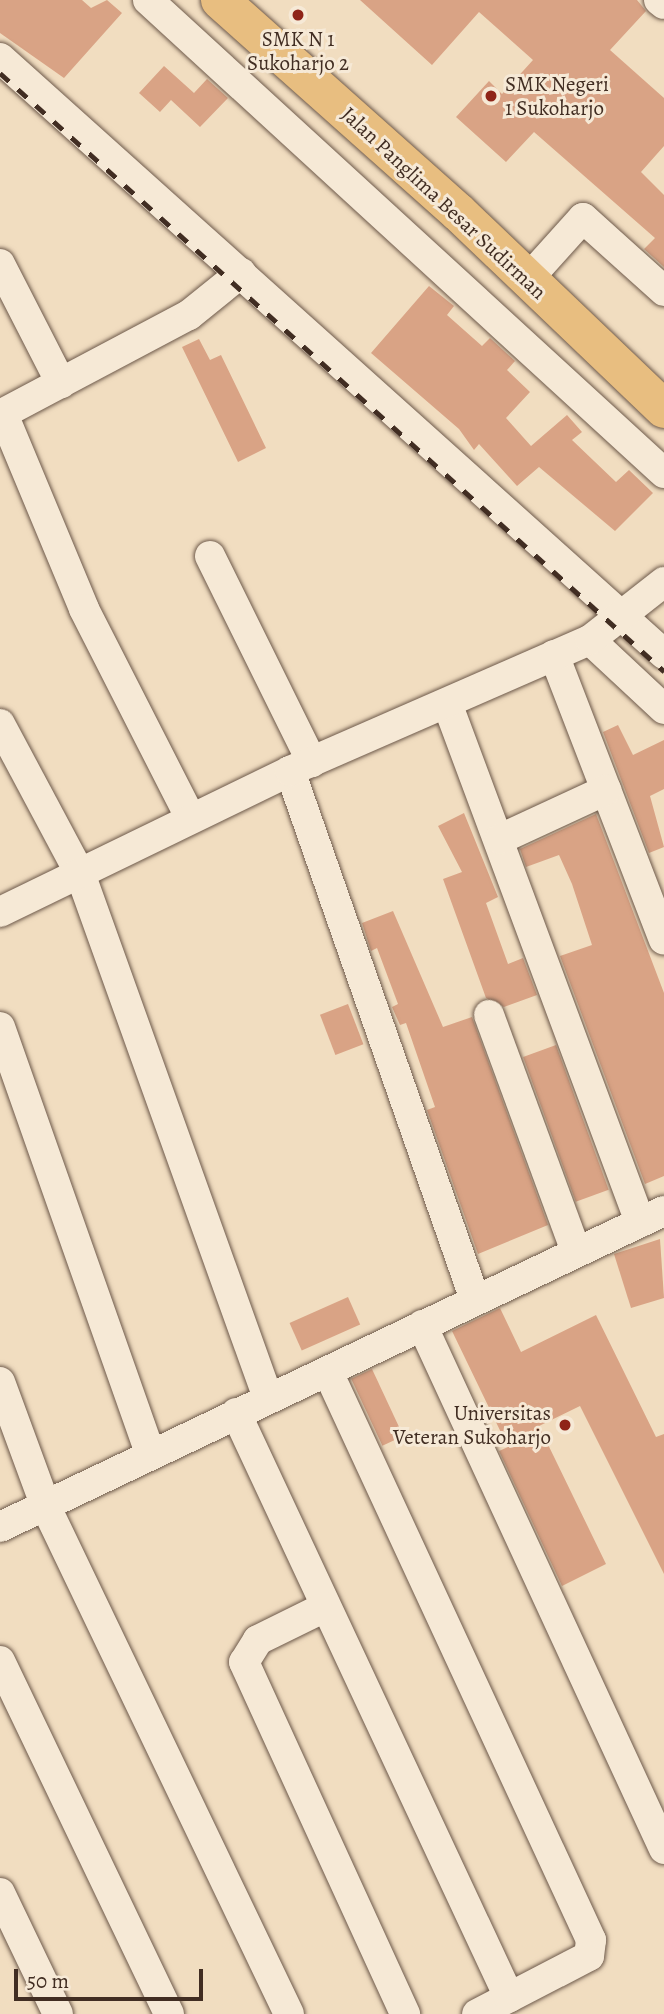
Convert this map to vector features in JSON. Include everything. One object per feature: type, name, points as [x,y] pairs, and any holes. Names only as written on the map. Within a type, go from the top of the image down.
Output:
[{"type":"main road","name":"Jalan Panglima Besar Sudirman","points":[[220,0],[528,279],[664,409]]},
{"type":"street","points":[[148,0],[664,473]]},
{"type":"street","points":[[659,0],[664,4]]},
{"type":"street","points":[[0,58],[664,654]]},
{"type":"street","points":[[528,279],[583,218],[664,291]]},
{"type":"street","points":[[0,264],[61,383]]},
{"type":"street","points":[[190,817],[84,609],[1,414],[189,315],[241,273]]},
{"type":"street","points":[[210,556],[301,766],[474,1297]]},
{"type":"street","points":[[0,912],[81,876],[190,817],[590,640],[623,618],[664,582]]},
{"type":"street","points":[[590,640],[664,709]]},
{"type":"street","points":[[554,655],[664,940]]},
{"type":"street","points":[[0,1527],[236,1413],[328,1372],[474,1297],[652,1217],[447,703]]},
{"type":"street","points":[[0,724],[81,876],[268,1398]]},
{"type":"street","points":[[500,839],[606,790]]},
{"type":"street","points":[[489,1015],[576,1252]]},
{"type":"street","points":[[0,1027],[150,1454]]},
{"type":"street","points":[[422,1325],[664,1849]]},
{"type":"street","points":[[328,1372],[591,1940],[589,1956],[477,2014]]},
{"type":"street","points":[[0,1382],[46,1507],[289,2014]]},
{"type":"street","points":[[236,1413],[509,1997]]},
{"type":"street","points":[[325,1607],[258,1640],[244,1662],[405,2014]]},
{"type":"street","points":[[0,1661],[169,2014]]},
{"type":"street","points":[[0,1893],[58,2014]]},
{"type":"building","points":[[0,0],[82,0],[91,8],[107,0],[122,13],[64,78],[0,33]]},
{"type":"building","points":[[360,0],[637,0],[646,11],[610,50],[664,98],[664,146],[641,172],[664,195],[664,267],[644,249],[655,238],[534,132],[506,162],[456,117],[489,81],[502,94],[533,60],[479,12],[432,65]]},
{"type":"building","points":[[164,66],[194,93],[207,79],[228,98],[200,127],[171,100],[160,112],[139,93]]},
{"type":"building","points":[[429,286],[454,306],[447,315],[482,346],[490,338],[515,361],[507,370],[530,392],[506,418],[531,446],[567,415],[582,432],[572,440],[616,482],[629,470],[653,493],[615,531],[539,467],[517,486],[479,444],[474,450],[459,429],[371,353]]},
{"type":"building","points":[[199,339],[210,360],[221,355],[266,448],[238,462],[182,347]]},
{"type":"building","points":[[618,725],[633,755],[664,740],[664,789],[650,796],[664,847],[649,853],[603,732]]},
{"type":"building","points":[[464,813],[498,897],[486,903],[508,964],[523,958],[537,995],[504,1007],[486,998],[443,879],[462,872],[438,826]]},
{"type":"building","points":[[596,814],[664,993],[664,1176],[645,1184],[560,956],[592,945],[572,884],[559,855],[526,867],[520,849]]},
{"type":"building","points":[[393,911],[443,1027],[472,1017],[548,1225],[478,1254],[427,1110],[435,1107],[406,1023],[400,1025],[392,1007],[398,1004],[377,948],[371,951],[362,923]]},
{"type":"building","points":[[348,1004],[363,1044],[335,1055],[320,1015]]},
{"type":"building","points":[[556,1045],[609,1190],[576,1202],[523,1057]]},
{"type":"building","points":[[660,1239],[664,1298],[631,1308],[614,1254]]},
{"type":"building","points":[[348,1297],[360,1324],[302,1350],[290,1323]]},
{"type":"building","points":[[500,1308],[521,1352],[596,1315],[656,1437],[664,1434],[664,1574],[580,1406],[539,1426],[606,1564],[562,1586],[499,1451],[508,1447],[452,1331]]},
{"type":"building","points":[[372,1369],[403,1436],[382,1446],[351,1379]]},
{"type":"railway","points":[[0,73],[664,671]]},
{"type":"place","name":"SMK N 1 Sukoharjo 2","points":[[298,15]]},
{"type":"place","name":"SMK Negeri 1 Sukoharjo","points":[[491,96]]},
{"type":"place","name":"Universitas Veteran Sukoharjo","points":[[565,1425]]}]
